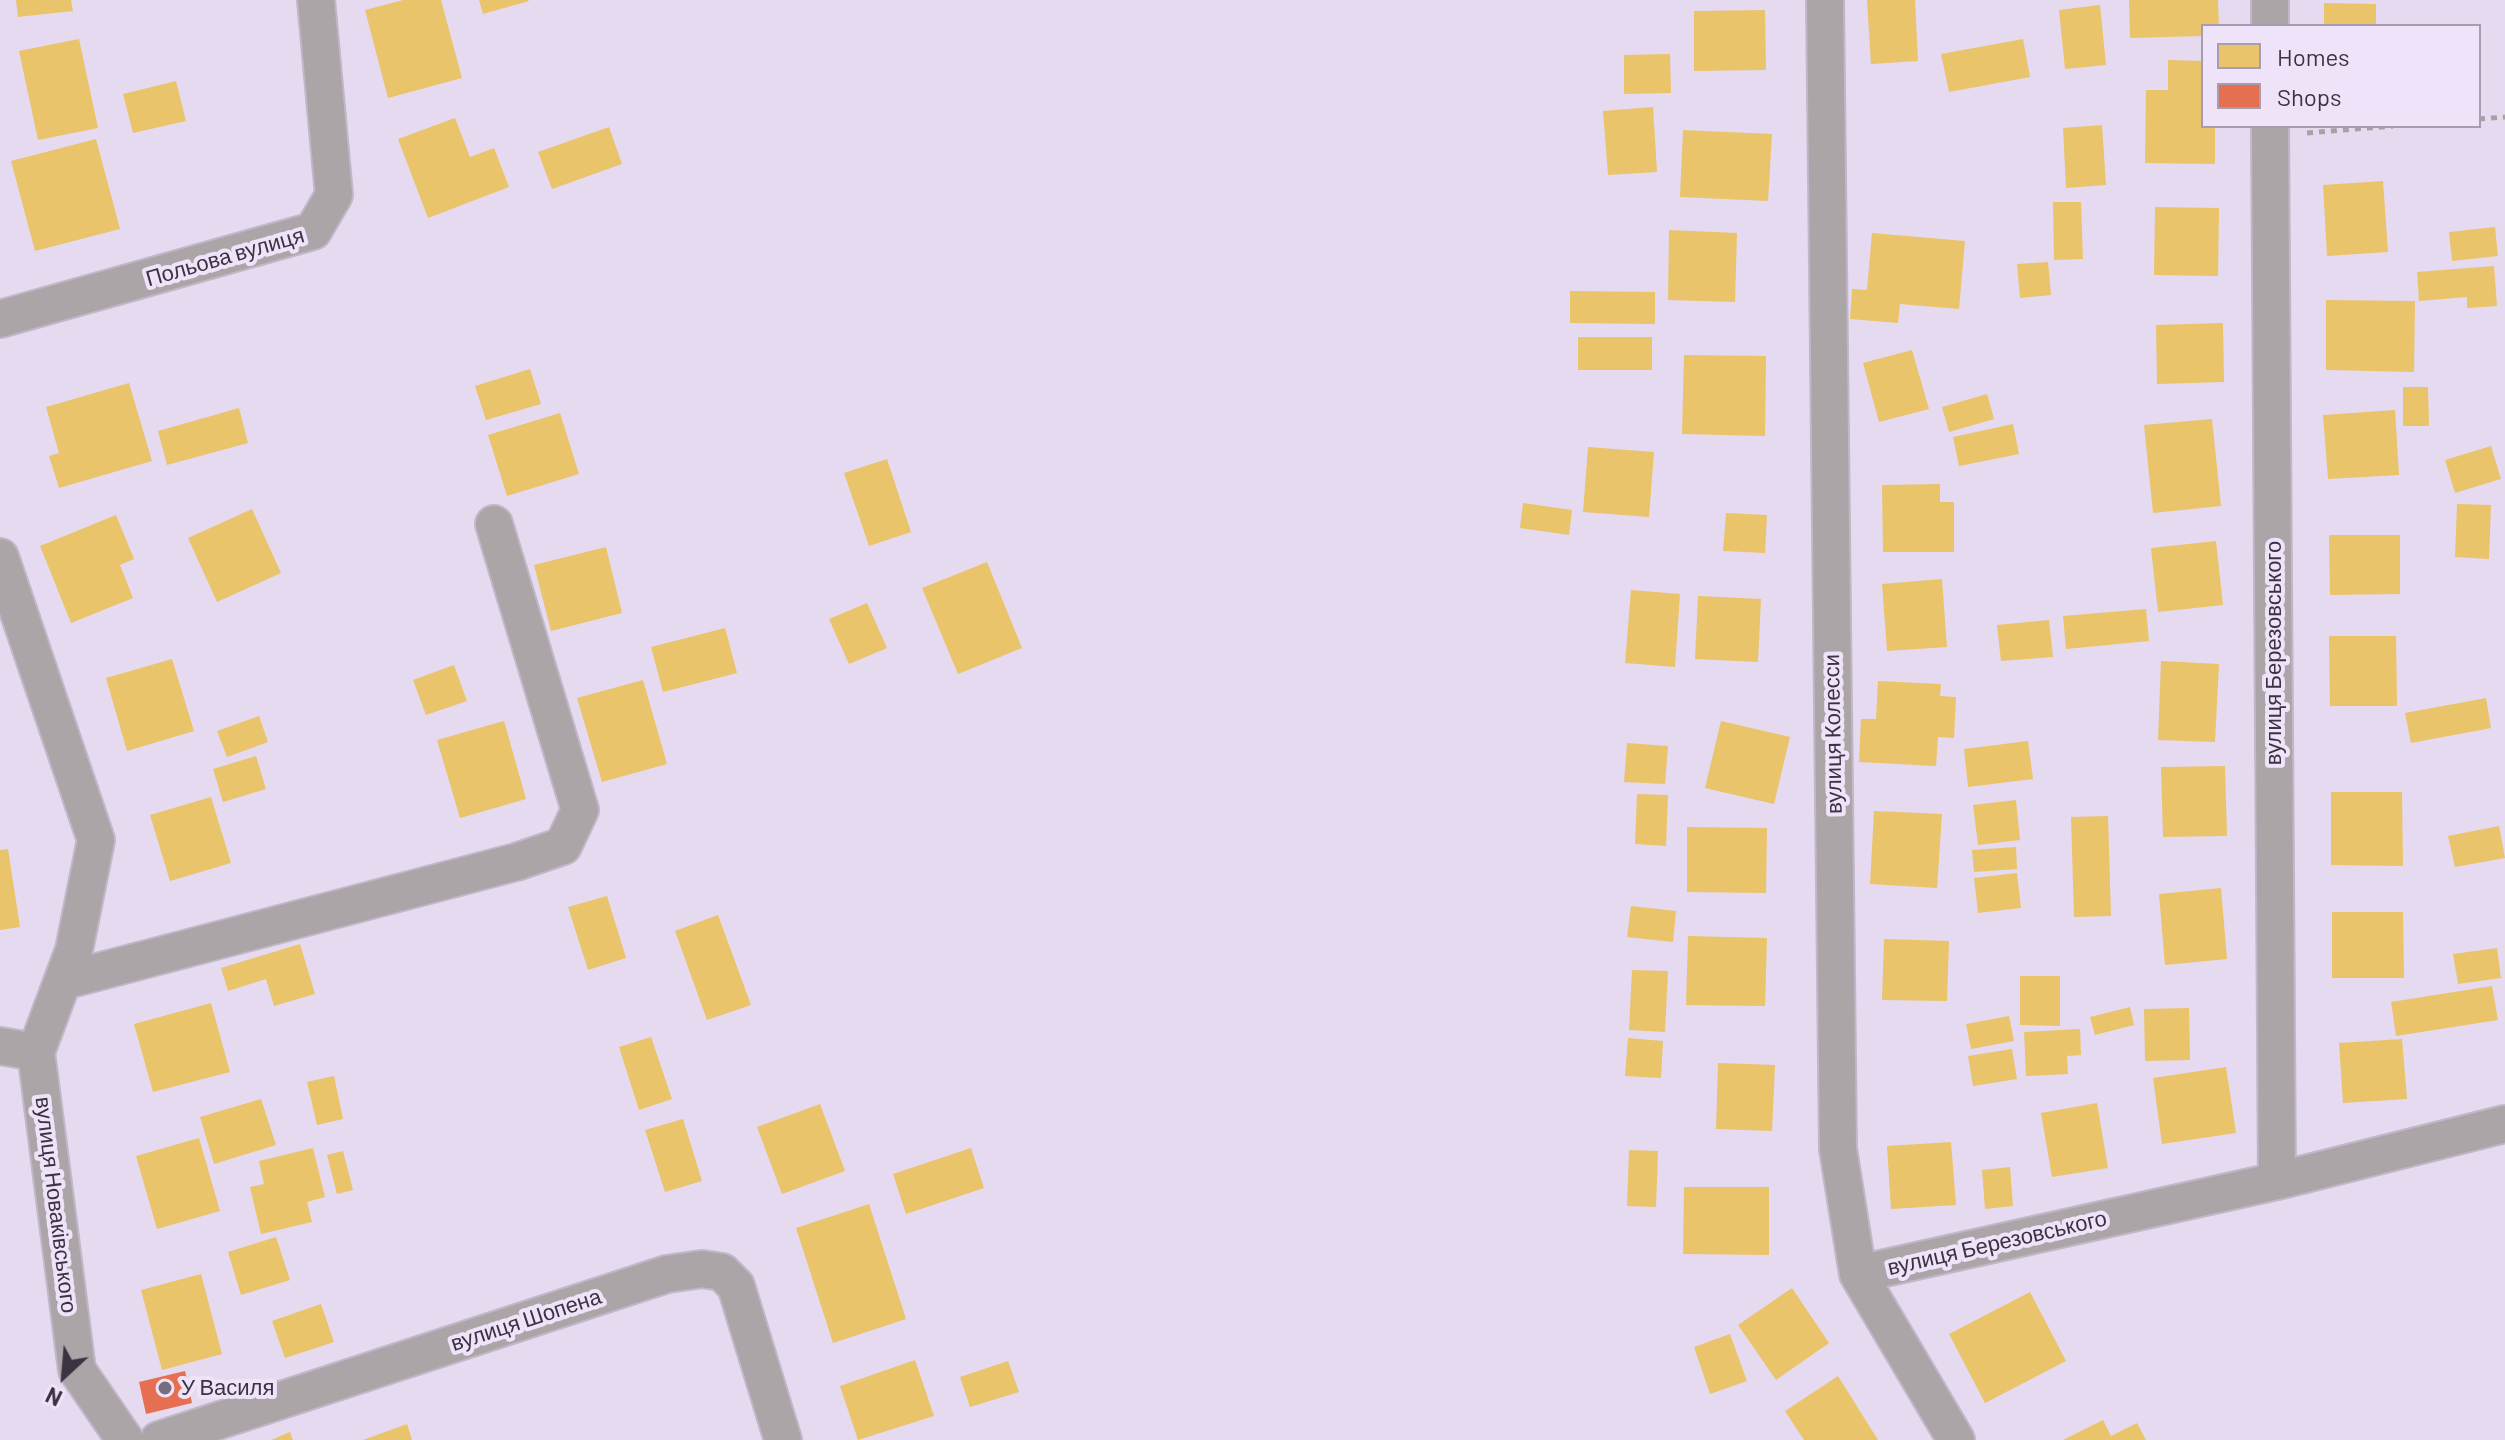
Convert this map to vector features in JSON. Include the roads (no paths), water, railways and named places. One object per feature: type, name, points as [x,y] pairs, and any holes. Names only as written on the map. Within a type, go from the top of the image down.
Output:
[{"type":"street","name":"Польова вулиця","points":[[0,319],[182,271],[313,231],[334,195],[316,0]]},
{"type":"street","name":"вулиця Колесси","points":[[1825,0],[1838,1149],[1858,1274],[1956,1440]]},
{"type":"street","points":[[2270,0],[2270,24]]},
{"type":"street","name":"вулиця Березовського","points":[[2270,131],[2277,1181]]},
{"type":"street","points":[[63,981],[516,862],[563,846],[580,810],[494,524]]},
{"type":"street","points":[[0,557],[96,840],[74,950],[36,1052],[0,1046]]},
{"type":"street","name":"вулиця Новаківського","points":[[36,1052],[77,1370],[125,1440]]},
{"type":"street","name":"вулиця Березовського","points":[[1858,1274],[2277,1181],[2505,1124]]},
{"type":"street","name":"вулиця Шопена","points":[[159,1440],[667,1274],[702,1269],[722,1272],[736,1286],[783,1440]]},
{"type":"place","name":"У Василя","points":[[165,1388]]}]
